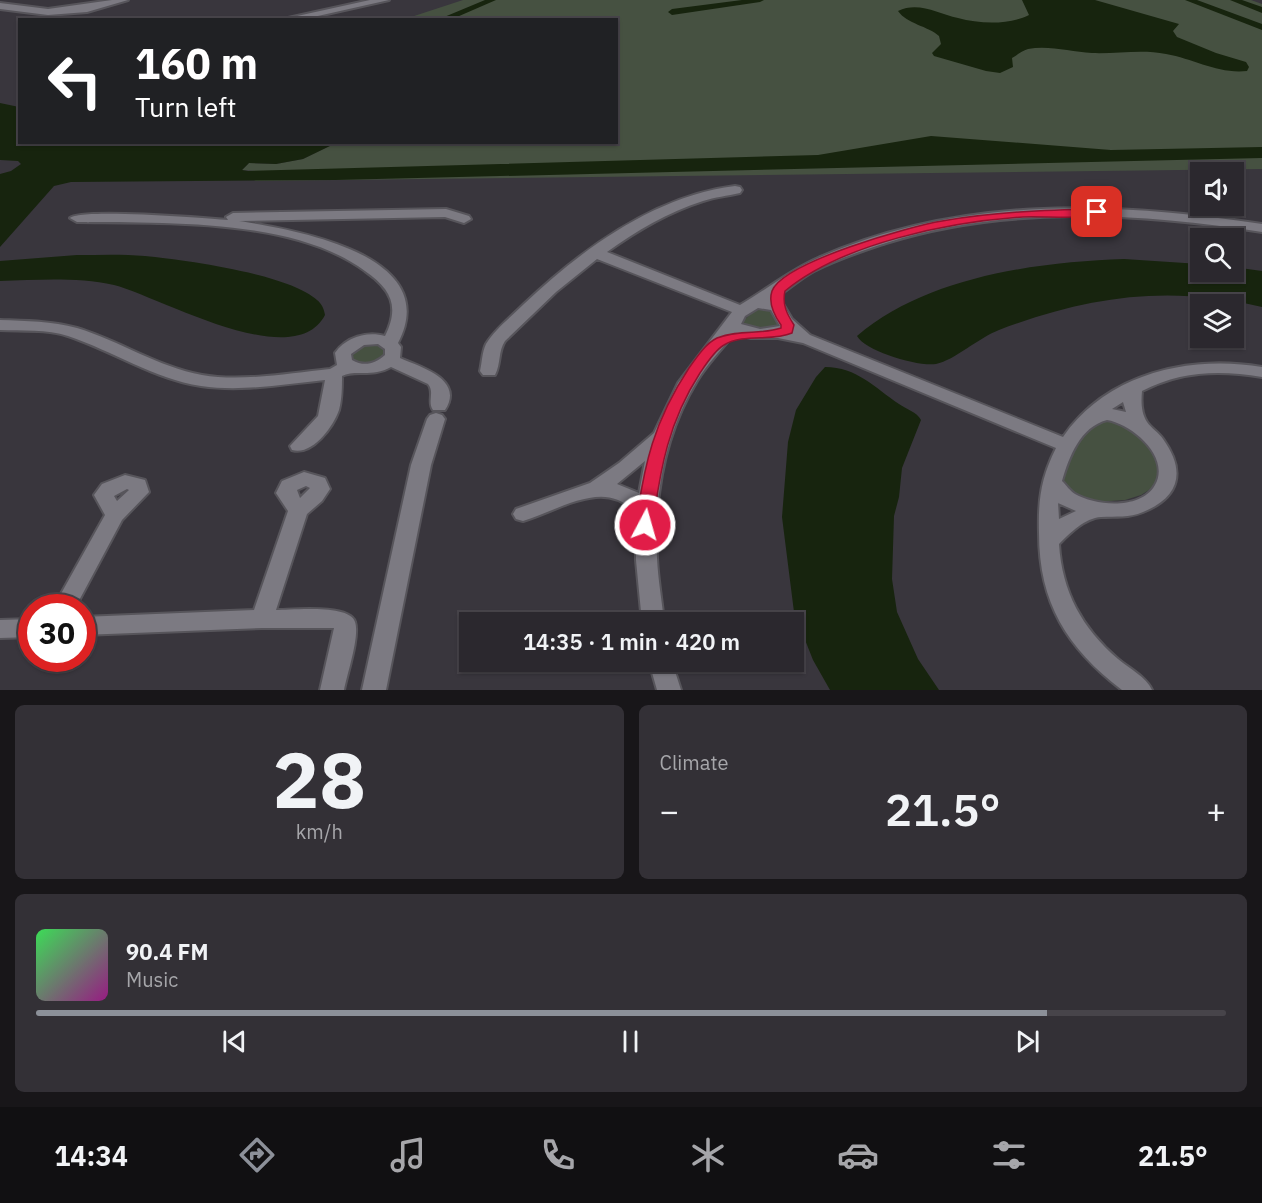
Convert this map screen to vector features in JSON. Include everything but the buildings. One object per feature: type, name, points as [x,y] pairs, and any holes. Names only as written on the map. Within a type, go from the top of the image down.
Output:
[{"type":"street","points":[[52,18],[123,0]]},
{"type":"street","points":[[334,18],[384,0]]},
{"type":"street","points":[[296,18],[372,4]]},
{"type":"street","points":[[0,6],[68,15]]},
{"type":"street","points":[[32,11],[44,18]]},
{"type":"street","points":[[308,16],[316,18]]},
{"type":"street","points":[[489,371],[493,347],[499,338],[545,291],[594,252],[702,194],[735,190]]},
{"type":"street","points":[[77,218],[163,219],[446,213],[464,219]]},
{"type":"street","points":[[651,612],[646,584],[645,512],[651,474],[661,435],[690,377],[747,307],[779,290],[805,271],[855,249],[901,234],[980,218],[1044,213],[1114,213],[1187,217],[1262,228]]},
{"type":"street","points":[[277,232],[279,224],[291,216]]},
{"type":"street","points":[[0,325],[51,327],[73,332],[158,368],[202,381],[251,382],[341,370],[370,369],[390,352],[402,310],[393,286],[375,269],[326,244],[277,232],[226,224],[163,219]]},
{"type":"street","points":[[594,252],[724,305],[747,307],[768,303],[777,307]]},
{"type":"street","points":[[779,290],[777,307],[784,329]]},
{"type":"street","points":[[732,325],[738,332],[747,334]]},
{"type":"street","points":[[719,342],[747,334],[784,329],[1068,446]]},
{"type":"street","points":[[299,446],[316,433],[326,420],[344,362],[344,353],[353,344],[369,339],[434,380],[441,388],[438,412],[421,465],[374,690]]},
{"type":"street","points":[[1140,690],[1095,652],[1070,621],[1052,580],[1048,501],[1058,463],[1089,419],[1108,403],[1158,376],[1186,368],[1221,366],[1262,372]]},
{"type":"street","points":[[1133,388],[1132,404],[1139,425]]},
{"type":"street","points":[[1052,482],[1057,491],[1071,502],[1099,510],[1142,506],[1153,501],[1166,487],[1169,478],[1166,460],[1155,441],[1139,425],[1118,415],[1098,415],[1089,419]]},
{"type":"street","points":[[523,514],[597,488],[626,468],[661,435]]},
{"type":"street","points":[[597,488],[624,494],[640,504],[645,512]]},
{"type":"street","points":[[262,619],[298,510]]},
{"type":"street","points":[[1049,542],[1067,523],[1099,510]]},
{"type":"street","points":[[72,594],[115,515]]},
{"type":"street","points":[[96,625],[262,619],[338,619],[345,623],[332,690]]},
{"type":"street","points":[[0,629],[18,628]]},
{"type":"street","points":[[664,672],[669,690]]},
{"type":"shaded area","points":[[463,0],[1251,0],[1262,4],[1262,169],[1244,169],[1244,162],[1190,162],[1190,170],[254,181],[267,172],[242,170],[249,163],[276,164],[303,159],[334,144],[618,144],[618,18],[408,18]]},
{"type":"shaded area","points":[[1022,0],[1095,0],[1179,24],[1173,31],[1177,37],[1246,62],[1249,67],[1247,71],[1226,70],[1177,56],[1157,53],[1092,53],[1044,48],[1028,49],[1022,52],[1012,58],[1013,67],[1000,73],[986,71],[934,56],[932,53],[941,44],[939,36],[907,19],[898,11],[913,7],[967,20],[1004,22],[1029,15]]},
{"type":"shaded area","points":[[0,103],[18,107],[18,144],[334,144],[303,159],[276,164],[249,163],[242,170],[248,171],[818,155],[931,136],[1111,150],[1262,147],[1262,158],[335,180],[71,182],[54,186],[0,247],[0,174],[11,171],[21,164],[18,161],[0,160]]},
{"type":"shaded area","points":[[77,255],[163,258],[261,276],[303,291],[320,303],[325,315],[309,331],[285,337],[256,335],[224,327],[134,292],[100,282],[0,281],[0,261]]},
{"type":"shaded area","points":[[1124,259],[1190,263],[1190,282],[1244,282],[1244,269],[1262,271],[1262,307],[1244,303],[1244,294],[1190,294],[1190,297],[1161,296],[1097,302],[1032,318],[999,330],[951,358],[936,364],[917,363],[893,357],[870,347],[857,336],[885,316],[949,286],[1019,269]]},
{"type":"shaded area","points":[[757,308],[771,308],[780,326],[749,328],[743,326],[742,322]]},
{"type":"shaded area","points":[[368,344],[383,347],[385,356],[377,362],[368,364],[359,363],[350,358],[352,351]]},
{"type":"shaded area","points":[[825,367],[856,374],[921,420],[902,468],[899,497],[894,516],[892,579],[897,612],[918,659],[939,690],[830,690],[813,660],[804,637],[804,612],[794,612],[782,517],[788,442],[796,410],[816,377]]},
{"type":"shaded area","points":[[1104,417],[1142,432],[1160,463],[1158,479],[1152,488],[1141,495],[1125,500],[1095,502],[1073,495],[1061,481],[1081,436]]},
{"type":"waterway","points":[[446,18],[492,0]]},
{"type":"waterway","points":[[672,12],[760,0]]},
{"type":"waterway","points":[[1189,0],[1262,27]]},
{"type":"waterway","points":[[1234,0],[1262,10]]},
{"type":"route","points":[[645,525],[645,512],[655,457],[661,435],[681,392],[701,361],[719,342],[739,335],[779,333],[787,330],[788,325],[780,314],[777,300],[779,290],[793,278],[825,261],[855,249],[942,224],[1022,214],[1097,212]]}]
